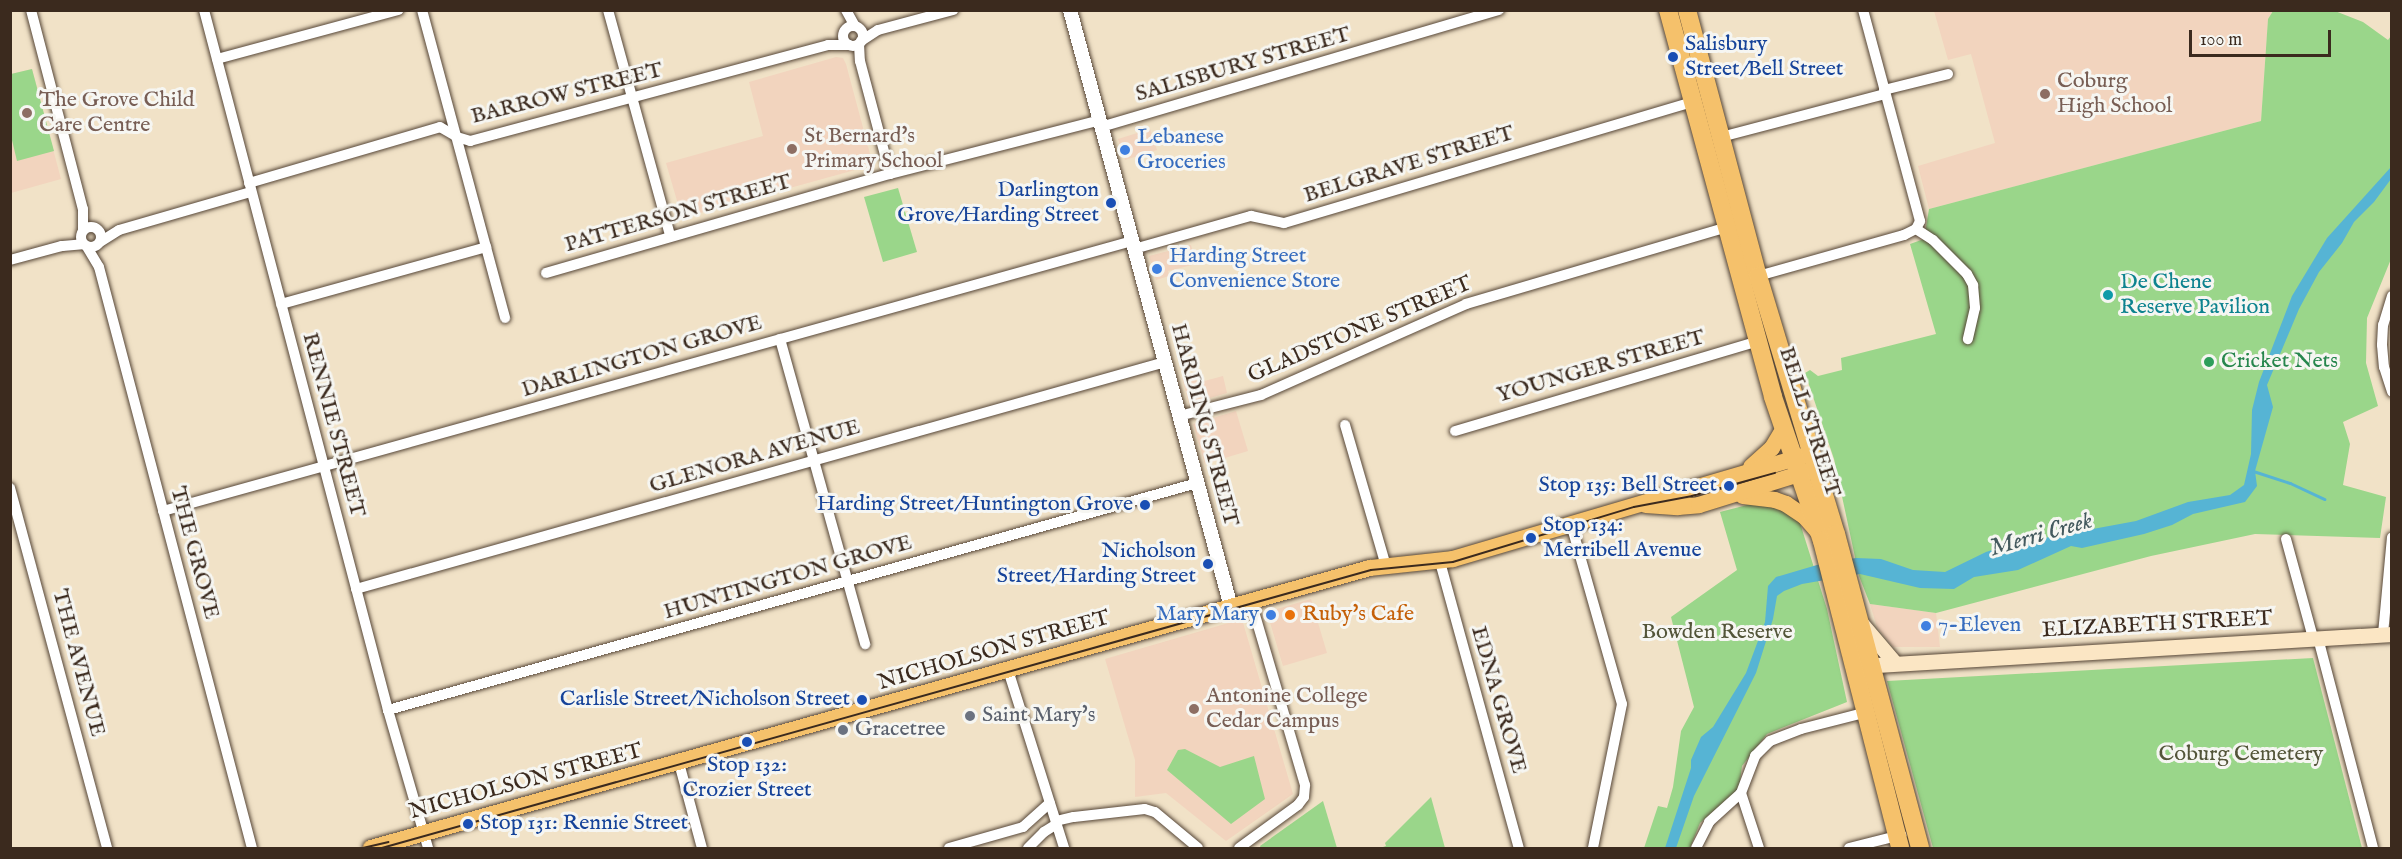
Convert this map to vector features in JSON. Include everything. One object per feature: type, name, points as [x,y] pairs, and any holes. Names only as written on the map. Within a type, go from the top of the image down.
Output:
[{"type":"highway","name":"BELL STREET","points":[[1668,10],[1773,397],[1783,430],[1826,536],[1842,585],[1862,666],[1920,849]]},
{"type":"highway","name":"BELL STREET","points":[[1687,10],[1758,276],[1815,461],[1826,536]]},
{"type":"highway","points":[[1773,397],[1793,390]]},
{"type":"highway","name":"BELL STREET","points":[[1842,585],[1859,620],[1864,713],[1898,842]]},
{"type":"main road","points":[[1746,471],[1772,448],[1783,430]]},
{"type":"main road","name":"NICHOLSON STREET","points":[[1630,507],[1689,506],[1736,495],[1797,466],[1815,461]]},
{"type":"main road","name":"NICHOLSON STREET","points":[[371,849],[426,841],[881,699],[1008,670],[1386,566],[1440,562],[1746,471],[1797,466]]},
{"type":"main road","points":[[1736,495],[1764,498],[1786,504],[1826,536]]},
{"type":"main road","points":[[1859,620],[1894,662]]},
{"type":"main road","name":"ELIZABETH STREET","points":[[1862,666],[1894,662],[2387,634]]},
{"type":"street","name":"THE GROVE","points":[[31,10],[88,236],[99,267],[252,849]]},
{"type":"street","name":"RENNIE STREET","points":[[204,10],[388,710],[426,841]]},
{"type":"street","points":[[217,59],[399,10]]},
{"type":"street","points":[[422,10],[505,318]]},
{"type":"street","points":[[608,10],[670,235]]},
{"type":"street","points":[[851,29],[878,30],[953,10]]},
{"type":"street","name":"HARDING STREET","points":[[1070,10],[1231,608]]},
{"type":"street","name":"SALISBURY STREET","points":[[1100,124],[1499,10]]},
{"type":"street","points":[[1863,10],[1918,225],[1967,274],[1973,285],[1975,308],[1968,339]]},
{"type":"street","points":[[847,12],[851,29],[845,41],[856,44],[878,30]]},
{"type":"street","points":[[851,29],[863,36],[856,44]]},
{"type":"street","name":"BARROW STREET","points":[[828,45],[851,29]]},
{"type":"street","points":[[856,44],[890,174]]},
{"type":"street","name":"BARROW STREET","points":[[88,236],[119,230],[441,127],[457,137],[470,141],[828,45],[856,44]]},
{"type":"street","points":[[1721,137],[1948,74]]},
{"type":"street","name":"BELGRAVE STREET","points":[[1133,245],[1251,216],[1284,223],[1693,102]]},
{"type":"street","name":"PATTERSON STREET","points":[[546,273],[670,235],[890,174],[1100,124]]},
{"type":"street","points":[[1758,276],[1904,235],[1918,225]]},
{"type":"street","name":"GLADSTONE STREET","points":[[1179,416],[1261,395],[1466,304],[1727,227]]},
{"type":"street","name":"BARROW STREET","points":[[88,236],[100,243],[119,230]]},
{"type":"street","points":[[10,260],[62,246],[88,236]]},
{"type":"street","name":"THE GROVE","points":[[99,267],[100,243]]},
{"type":"street","name":"DARLINGTON GROVE","points":[[163,511],[780,339],[1133,245]]},
{"type":"street","points":[[281,304],[486,247]]},
{"type":"street","points":[[2391,296],[2383,325],[2382,345],[2384,367],[2391,392]]},
{"type":"street","points":[[780,339],[866,644]]},
{"type":"street","name":"YOUNGER STREET","points":[[1455,431],[1759,341]]},
{"type":"street","name":"GLENORA AVENUE","points":[[356,589],[1165,362]]},
{"type":"street","points":[[1346,425],[1386,566]]},
{"type":"street","name":"HUNTINGTON GROVE","points":[[388,710],[1197,483]]},
{"type":"street","name":"THE AVENUE","points":[[10,488],[107,849]]},
{"type":"street","points":[[1571,524],[1622,704],[1593,849]]},
{"type":"street","points":[[2387,634],[2391,537]]},
{"type":"street","points":[[2286,539],[2373,849]]},
{"type":"street","name":"EDNA GROVE","points":[[1440,562],[1520,849]]},
{"type":"street","points":[[1239,849],[1298,804],[1304,797],[1305,785],[1251,602]]},
{"type":"street","points":[[1008,670],[1064,849]]},
{"type":"street","points":[[1696,849],[1709,822],[1741,793],[1755,756],[1770,741],[1801,729],[1864,713]]},
{"type":"street","points":[[679,763],[702,849]]},
{"type":"street","points":[[1741,793],[1759,849]]},
{"type":"street","points":[[949,849],[1023,827],[1050,803]]},
{"type":"street","points":[[1028,849],[1056,823],[1074,817],[1145,809],[1155,812],[1198,849]]},
{"type":"street","points":[[1849,849],[1898,842],[1915,831]]},
{"type":"shaded area","points":[[1934,11],[2273,11],[2268,19],[2261,121],[1929,209],[1918,166],[1995,143],[1971,54],[1948,60]]},
{"type":"shaded area","name":"St Bernard's Primary School","points":[[836,57],[843,58],[846,64],[873,165],[682,218],[666,163],[763,136],[749,82]]},
{"type":"shaded area","name":"The Grove Child Care Centre","points":[[32,69],[61,179],[11,193],[11,74]]},
{"type":"shaded area","points":[[1150,129],[1157,150],[1125,160],[1118,139]]},
{"type":"shaded area","points":[[1191,245],[1196,264],[1168,271],[1169,276],[1156,280],[1149,256]]},
{"type":"shaded area","points":[[1194,374],[1197,383],[1223,376],[1227,393],[1189,404],[1182,377]]},
{"type":"shaded area","points":[[1236,411],[1248,451],[1205,464],[1193,424]]},
{"type":"shaded area","points":[[1311,599],[1327,653],[1283,666],[1267,612]]},
{"type":"shaded area","name":"7-Eleven","points":[[1870,604],[1936,613],[1940,647],[1893,647],[1877,627]]},
{"type":"shaded area","name":"Antonine College Cedar Campus","points":[[1242,619],[1293,794],[1226,841],[1166,793],[1135,797],[1135,760],[1105,659]]},
{"type":"green space","points":[[2273,11],[2335,11],[2363,22],[2388,40],[2391,36],[2391,259],[2367,318],[2366,363],[2378,406],[2343,422],[2350,444],[2343,485],[2386,497],[2380,538],[2255,534],[2151,556],[1936,613],[1870,604],[1859,576],[1834,459],[1805,373],[1810,370],[1818,376],[1842,370],[1841,358],[1936,334],[1910,244],[1924,239],[1929,209],[2261,121],[2268,19]]},
{"type":"green space","name":"The Grove Child Care Centre","points":[[32,69],[54,151],[17,161],[11,136],[11,74]]},
{"type":"green space","points":[[898,188],[917,252],[883,262],[864,197]]},
{"type":"green space","name":"Bowden Reserve","points":[[1751,504],[1770,506],[1784,511],[1800,523],[1827,609],[1847,702],[1767,734],[1742,766],[1739,789],[1700,823],[1690,848],[1644,848],[1658,806],[1667,808],[1673,787],[1681,731],[1694,707],[1671,617],[1737,570],[1720,512]]},
{"type":"green space","name":"Coburg Cemetery","points":[[2313,658],[2362,848],[1933,848],[1887,681]]},
{"type":"green space","points":[[1185,749],[1220,767],[1254,756],[1265,799],[1231,824],[1167,770],[1178,750]]},
{"type":"green space","points":[[1431,797],[1445,848],[1380,848],[1386,846],[1385,843]]},
{"type":"green space","points":[[1323,801],[1337,848],[1261,848],[1260,846]]},
{"type":"water","points":[[2391,167],[2391,179],[2374,202],[2354,222],[2342,243],[2319,272],[2299,309],[2267,385],[2273,407],[2255,471],[2257,486],[2245,502],[2193,514],[2172,525],[2144,534],[2082,548],[2071,546],[2018,570],[1974,577],[1954,589],[1920,588],[1860,574],[1802,584],[1784,591],[1777,596],[1773,619],[1756,673],[1694,796],[1676,848],[1665,848],[1691,768],[1691,760],[1701,737],[1713,727],[1746,673],[1765,622],[1768,586],[1776,577],[1817,565],[1856,558],[1881,559],[1913,570],[1945,572],[1986,552],[2011,544],[2136,521],[2188,502],[2230,495],[2244,485],[2251,454],[2252,410],[2259,382],[2292,296],[2327,238]]},
{"type":"waterway","points":[[2253,471],[2290,483],[2324,499]]},
{"type":"tram line","points":[[382,848],[1371,570],[1453,562],[1634,507],[1692,496],[1775,473]]},
{"type":"tram line","points":[[363,848],[388,842]]},
{"type":"place","name":"Salisbury Street/Bell Street","points":[[1673,57]]},
{"type":"place","name":"Coburg High School","points":[[2045,94]]},
{"type":"place","name":"The Grove Child Care Centre","points":[[27,113]]},
{"type":"place","name":"St Bernard's Primary School","points":[[792,149]]},
{"type":"place","name":"Lebanese Groceries","points":[[1125,150]]},
{"type":"place","name":"Darlington Grove/Harding Street","points":[[1111,203]]},
{"type":"place","name":"Harding Street Convenience Store","points":[[1157,269]]},
{"type":"place","name":"De Chene Reserve Pavilion","points":[[2108,295]]},
{"type":"place","name":"Cricket Nets","points":[[2209,362]]},
{"type":"place","name":"Stop 135: Bell Street","points":[[1729,486]]},
{"type":"place","name":"Harding Street/Huntington Grove","points":[[1145,505]]},
{"type":"place","name":"Stop 134: Merribell Avenue","points":[[1531,538]]},
{"type":"place","name":"Nicholson Street/Harding Street","points":[[1208,564]]},
{"type":"place","name":"Mary Mary","points":[[1271,615]]},
{"type":"place","name":"Ruby's Cafe","points":[[1290,615]]},
{"type":"place","name":"7-Eleven","points":[[1926,626]]},
{"type":"place","name":"Carlisle Street/Nicholson Street","points":[[862,700]]},
{"type":"place","name":"Antonine College Cedar Campus","points":[[1194,709]]},
{"type":"place","name":"Saint Mary's","points":[[970,716]]},
{"type":"place","name":"Gracetree","points":[[843,730]]},
{"type":"place","name":"Stop 132: Crozier Street","points":[[747,742]]},
{"type":"place","name":"Stop 131: Rennie Street","points":[[468,824]]},
{"type":"water label","name":"Merri Creek","points":[[2041,535]]}]
